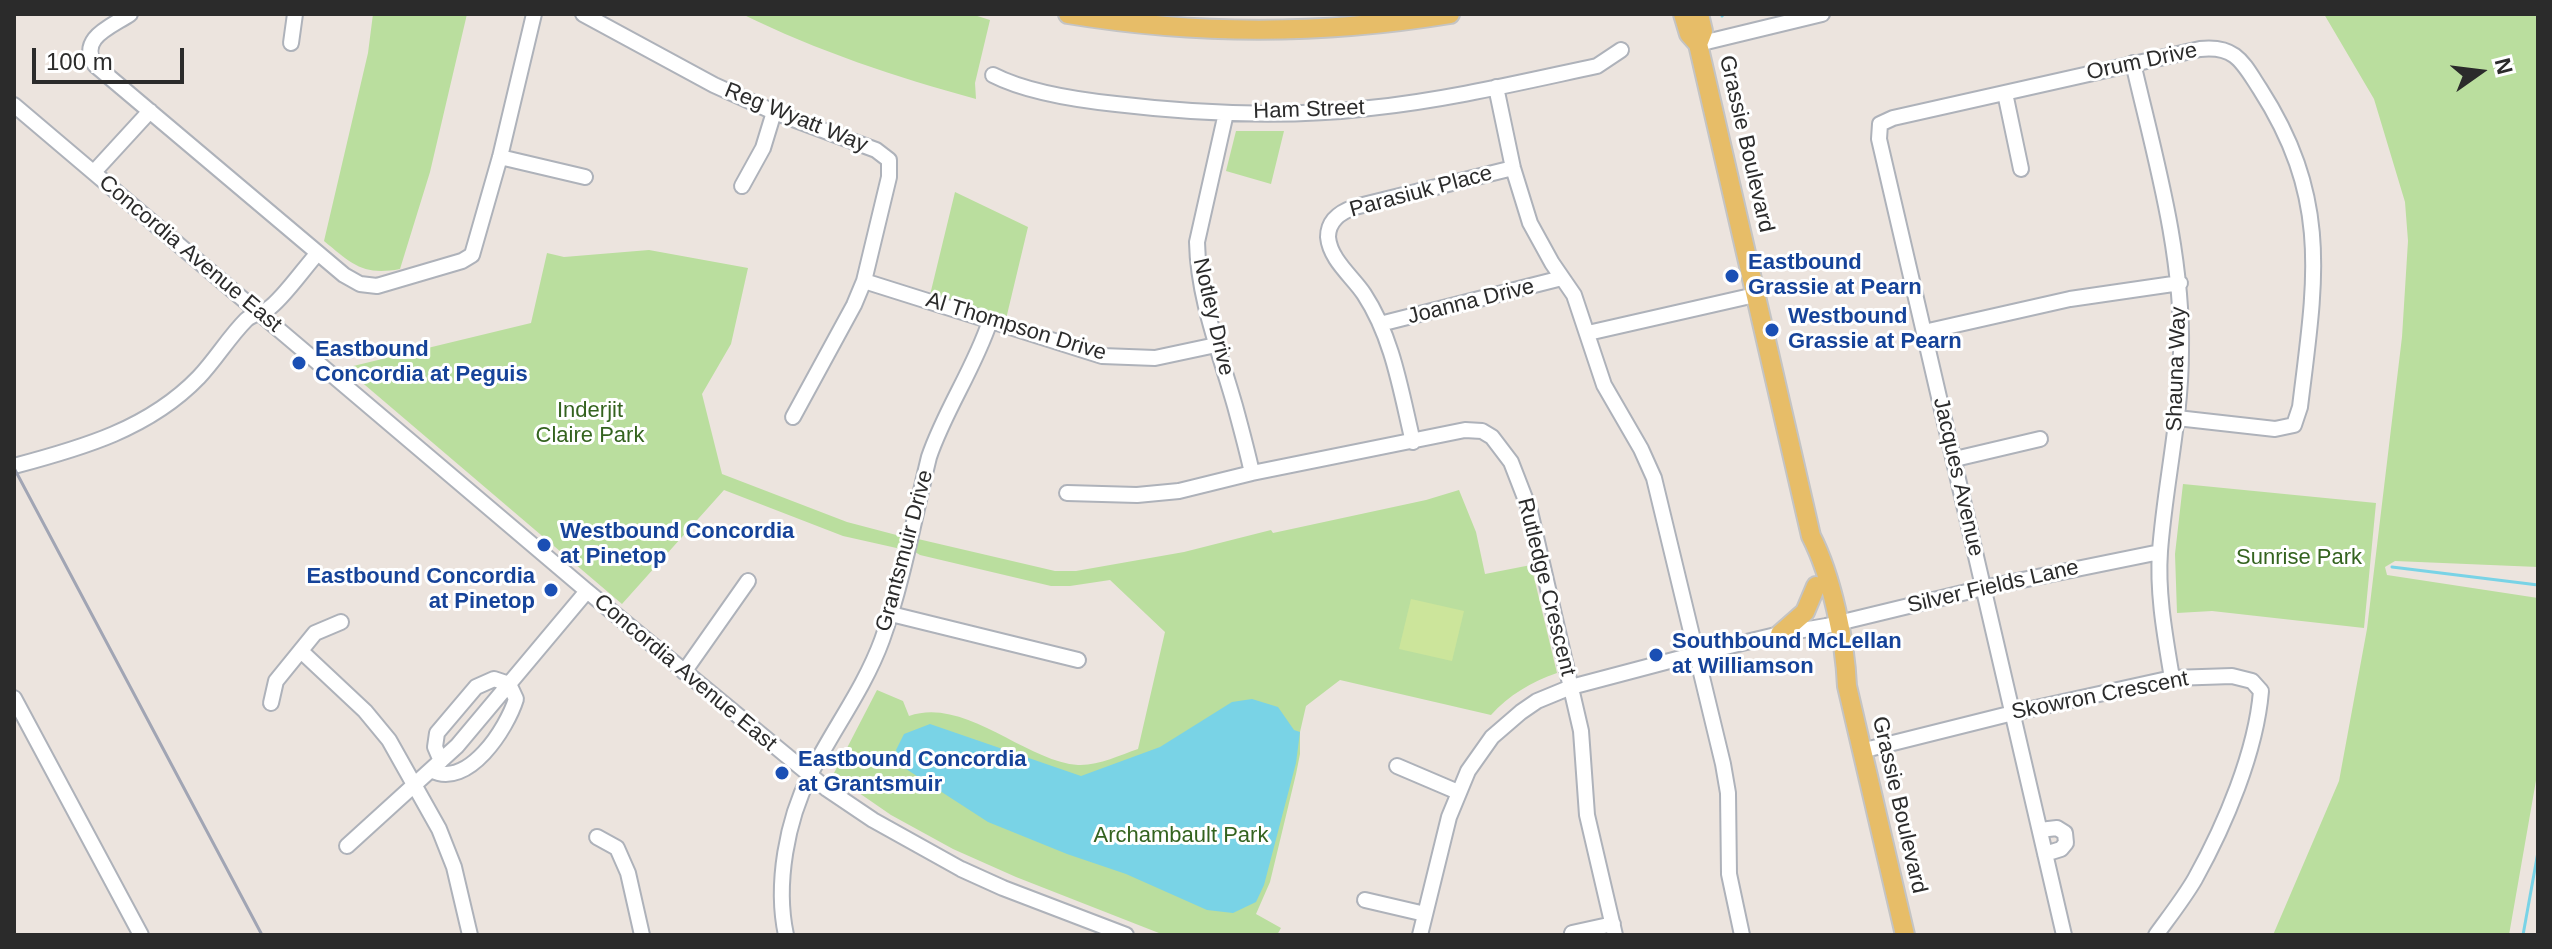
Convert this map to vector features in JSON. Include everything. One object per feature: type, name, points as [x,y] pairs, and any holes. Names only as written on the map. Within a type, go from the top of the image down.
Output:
[{"type":"main road","points":[[1068,14],[1174,28],[1262,31],[1359,27],[1450,14]]},
{"type":"main road","name":"Grassie Boulevard","points":[[1696,16],[1689,34],[1698,44],[1811,536],[1816,586],[1832,625]]},
{"type":"main road","name":"Grassie Boulevard","points":[[1811,536],[1822,557],[1834,661],[1847,686],[1905,935]]},
{"type":"main road","points":[[1780,634],[1805,612],[1816,586]]},
{"type":"street","points":[[130,14],[95,38],[89,46],[90,56],[101,70],[317,254],[360,284],[377,286],[467,259],[474,249],[500,157],[534,14]]},
{"type":"street","points":[[291,43],[295,14]]},
{"type":"street","name":"Reg Wyatt Way","points":[[583,14],[714,85],[774,112],[876,150],[889,160],[889,177],[864,281],[793,417]]},
{"type":"street","points":[[1698,44],[1822,14]]},
{"type":"street","name":"Orum Drive","points":[[1880,124],[1893,118],[2213,47],[2235,55],[2275,111],[2294,149],[2312,222],[2314,290],[2300,407],[2294,425],[2275,429],[2177,418]]},
{"type":"street","name":"Ham Street","points":[[993,75],[1010,84],[1090,101],[1163,110],[1263,114],[1368,108],[1496,87],[1597,66],[1621,50]]},
{"type":"street","name":"Shauna Way","points":[[2133,63],[2170,220],[2180,283],[2181,352],[2177,418],[2160,552],[2163,624],[2172,678]]},
{"type":"street","points":[[1496,87],[1513,168],[1530,223],[1574,295],[1604,385],[1654,478],[1723,764],[1728,793],[1729,874],[1742,935]]},
{"type":"street","points":[[2005,93],[2021,169]]},
{"type":"street","name":"Concordia Avenue East","points":[[14,108],[810,775],[873,820],[961,869],[1126,935]]},
{"type":"street","points":[[94,172],[150,111]]},
{"type":"street","points":[[742,186],[763,148],[774,112]]},
{"type":"street","name":"Notley Drive","points":[[1226,113],[1197,242],[1197,261],[1216,345],[1252,473]]},
{"type":"street","name":"Jacques Avenue","points":[[1880,124],[1879,139],[2064,935]]},
{"type":"street","points":[[500,157],[585,177]]},
{"type":"street","name":"Parasiuk Place","points":[[1413,442],[1394,361],[1380,324],[1363,293],[1334,256],[1328,236],[1329,227],[1344,210],[1513,168]]},
{"type":"street","points":[[14,466],[89,445],[172,402],[200,376],[248,318],[269,308],[317,254]]},
{"type":"street","name":"Joanna Drive","points":[[1380,324],[1562,278]]},
{"type":"street","name":"Al Thompson Drive","points":[[864,281],[1069,347],[1117,358],[1155,358],[1216,345]]},
{"type":"street","points":[[1924,332],[2070,299],[2180,283]]},
{"type":"street","points":[[1588,333],[1755,295]]},
{"type":"street","name":"Grantsmuir Drive","points":[[786,935],[784,869],[792,824],[810,775],[855,698],[881,644],[936,437],[973,366],[990,321]]},
{"type":"street","name":"Rutledge Crescent","points":[[1067,493],[1137,495],[1179,491],[1465,430],[1482,431],[1492,437],[1511,462],[1530,511],[1584,750],[1587,815],[1614,929]]},
{"type":"street","points":[[1955,459],[2040,439]]},
{"type":"street","name":"Silver Fields Lane","points":[[1420,935],[1441,843],[1458,792],[1481,751],[1506,724],[1537,701],[1571,687],[1696,654],[1983,588],[2160,552]]},
{"type":"street","points":[[684,672],[748,581]]},
{"type":"street","points":[[347,846],[436,766],[587,591]]},
{"type":"street","points":[[891,614],[1078,660]]},
{"type":"street","points":[[271,703],[276,681],[315,633],[341,622]]},
{"type":"street","points":[[301,651],[365,711],[389,740],[439,829],[454,867],[470,935]]},
{"type":"street","name":"Skowron Crescent","points":[[1861,751],[2172,678],[2232,676],[2252,681],[2261,691],[2260,710],[2245,763],[2222,823],[2194,880],[2156,935]]},
{"type":"street","points":[[494,679],[509,684],[516,699],[509,720],[475,762],[456,774],[438,774],[436,766],[437,733],[476,687],[494,679]]},
{"type":"street","points":[[14,698],[141,935]]},
{"type":"street","points":[[1397,766],[1458,792]]},
{"type":"street","points":[[2040,830],[2057,828],[2065,833],[2066,843],[2061,849],[2045,854]]},
{"type":"street","points":[[597,837],[617,848],[628,873],[642,935]]},
{"type":"street","points":[[1365,900],[1425,914]]},
{"type":"street","points":[[1572,933],[1614,929]]},
{"type":"green space","points":[[373,14],[467,14],[430,172],[400,269],[387,271],[359,266],[324,241],[368,53]]},
{"type":"green space","points":[[742,14],[971,14],[990,20],[975,83],[976,99],[857,62]]},
{"type":"green space","points":[[2324,14],[2538,14],[2538,567],[2395,561],[2385,567],[2387,575],[2538,598],[2538,769],[2509,935],[2273,935],[2339,781],[2367,629],[2402,337],[2408,241],[2405,202],[2374,99]]},
{"type":"green space","points":[[1236,131],[1284,131],[1271,184],[1226,171]]},
{"type":"green space","points":[[955,192],[1028,227],[1006,319],[930,295]]},
{"type":"green space","name":"Inderjit Claire Park","points":[[649,250],[748,268],[731,344],[702,394],[722,474],[847,522],[904,537],[901,549],[843,536],[724,490],[622,604],[345,368],[531,323],[547,253],[564,257]]},
{"type":"green space","name":"Sunrise Park","points":[[2183,484],[2376,503],[2364,628],[2212,611],[2177,613],[2175,554]]},
{"type":"green space","name":"Archambault Park","points":[[1459,490],[1476,532],[1485,574],[1531,565],[1557,673],[1521,690],[1491,715],[1340,680],[1306,706],[1296,774],[1270,882],[1256,914],[1281,928],[1277,935],[1164,935],[953,849],[891,815],[833,775],[877,690],[903,701],[909,716],[930,712],[951,715],[1058,761],[1093,764],[1138,749],[1165,632],[1110,580],[1051,586],[920,555],[915,552],[918,539],[1055,571],[1076,571],[1184,552],[1271,530],[1273,533],[1426,500]]},
{"type":"green space","points":[[1411,599],[1464,611],[1452,661],[1399,649]]},
{"type":"water","points":[[1252,699],[1278,707],[1294,730],[1300,732],[1296,763],[1264,885],[1256,902],[1233,913],[1207,910],[1126,874],[988,822],[903,767],[896,750],[904,734],[930,724],[1081,776],[1160,747],[1232,702]]},
{"type":"waterway","points":[[2392,567],[2538,585]]},
{"type":"waterway","points":[[2523,935],[2538,852]]},
{"type":"railway","points":[[14,468],[262,935]]},
{"type":"place","name":"Eastbound Grassie at Pearn","points":[[1732,276]]},
{"type":"place","name":"Westbound Grassie at Pearn","points":[[1772,330]]},
{"type":"place","name":"Eastbound Concordia at Peguis","points":[[299,363]]},
{"type":"place","name":"Westbound Concordia at Pinetop","points":[[544,545]]},
{"type":"place","name":"Eastbound Concordia at Pinetop","points":[[551,590]]},
{"type":"place","name":"Southbound McLellan at Williamson","points":[[1656,655]]},
{"type":"place","name":"Eastbound Concordia at Grantsmuir","points":[[782,773]]}]
